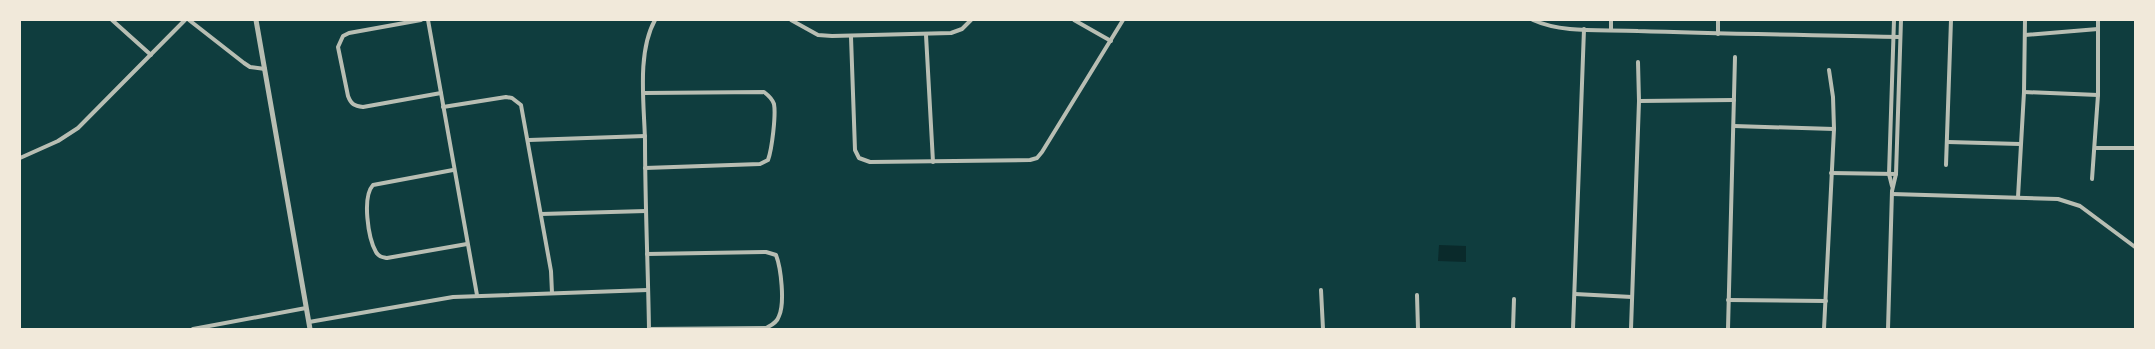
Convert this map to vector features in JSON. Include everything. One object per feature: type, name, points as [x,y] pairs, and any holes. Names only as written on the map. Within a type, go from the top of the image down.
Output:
[{"type":"street","points":[[112,20],[151,55]]},
{"type":"street","points":[[20,158],[58,141],[78,128],[185,20]]},
{"type":"street","points":[[189,20],[244,64],[250,67],[265,69]]},
{"type":"street","points":[[256,20],[310,329]]},
{"type":"street","points":[[421,20],[349,33],[343,36],[338,47],[348,96],[350,103],[355,106],[363,107],[441,93]]},
{"type":"street","points":[[428,20],[453,170],[477,295]]},
{"type":"street","points":[[647,254],[766,252],[776,255],[780,264],[782,309],[776,321],[766,328],[649,329],[647,254],[645,168],[644,136],[644,93],[646,38],[655,20]]},
{"type":"street","points":[[791,20],[818,35],[851,37],[951,33],[962,29],[971,20]]},
{"type":"street","points":[[1074,20],[1111,41]]},
{"type":"street","points":[[851,37],[855,150],[860,158],[870,162],[1030,160],[1037,158],[1123,20]]},
{"type":"street","points":[[1533,20],[1557,27],[1584,29],[1718,34],[1900,37]]},
{"type":"street","points":[[1611,20],[1611,30]]},
{"type":"street","points":[[1718,20],[1718,34]]},
{"type":"street","points":[[1888,329],[1892,194],[1890,174],[1894,20]]},
{"type":"street","points":[[1892,188],[1896,174],[1901,20]]},
{"type":"street","points":[[1946,165],[1948,142],[1951,20]]},
{"type":"street","points":[[2018,197],[2024,92],[2025,20]]},
{"type":"street","points":[[2092,179],[2096,148],[2098,95],[2098,20]]},
{"type":"street","points":[[1574,329],[1584,29]]},
{"type":"street","points":[[2025,34],[2098,29]]},
{"type":"street","points":[[926,35],[933,162]]},
{"type":"street","points":[[1728,329],[1735,57]]},
{"type":"street","points":[[1631,329],[1639,101],[1638,62]]},
{"type":"street","points":[[1824,329],[1834,129],[1833,97],[1829,70]]},
{"type":"street","points":[[644,93],[764,92],[770,96],[774,103],[772,152],[768,160],[760,164],[645,168]]},
{"type":"street","points":[[2024,92],[2098,95]]},
{"type":"street","points":[[443,107],[506,96],[522,105],[551,271],[552,293]]},
{"type":"street","points":[[1639,101],[1734,100]]},
{"type":"street","points":[[1734,126],[1834,129]]},
{"type":"street","points":[[529,140],[644,136]]},
{"type":"street","points":[[1948,142],[2020,144]]},
{"type":"street","points":[[2096,148],[2135,148]]},
{"type":"street","points":[[453,170],[373,185],[368,190],[366,197],[369,226],[376,253],[380,257],[387,258],[467,244]]},
{"type":"street","points":[[1831,173],[1896,174]]},
{"type":"street","points":[[1892,194],[2058,199],[2080,206],[2135,247]]},
{"type":"street","points":[[541,214],[646,211]]},
{"type":"street","points":[[309,322],[430,301],[477,295],[648,290]]},
{"type":"street","points":[[1321,290],[1323,329]]},
{"type":"street","points":[[1575,294],[1632,297]]},
{"type":"street","points":[[1417,295],[1418,329]]},
{"type":"street","points":[[1513,329],[1514,299]]},
{"type":"street","points":[[1728,300],[1826,301]]},
{"type":"street","points":[[193,329],[306,308]]},
{"type":"water","points":[[1439,245],[1466,246],[1466,262],[1438,261]]}]
